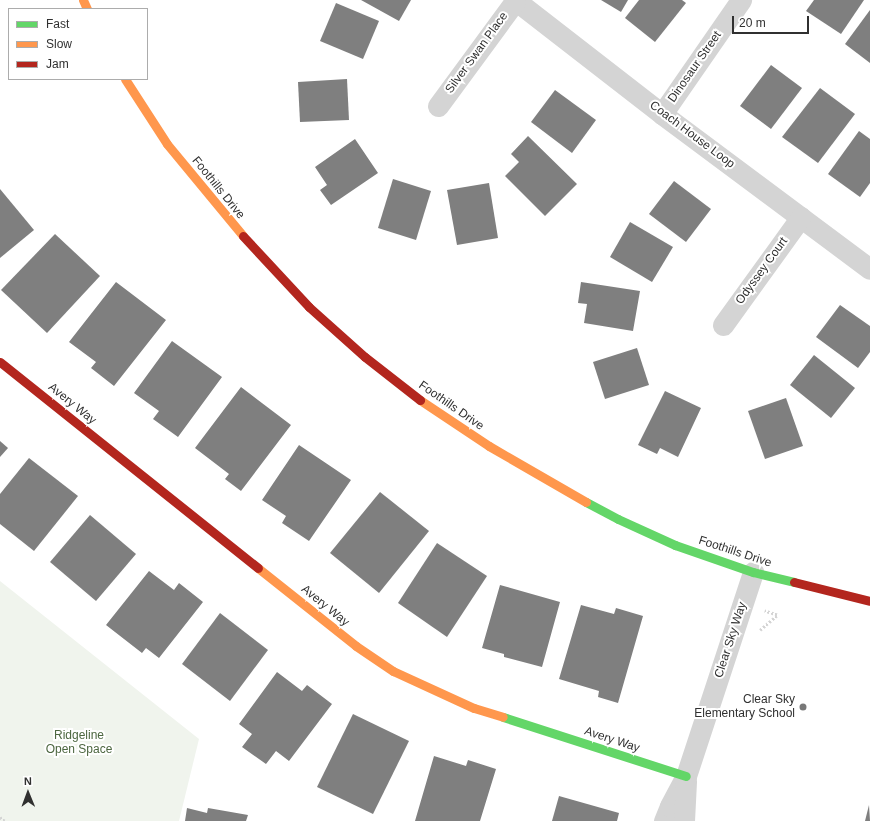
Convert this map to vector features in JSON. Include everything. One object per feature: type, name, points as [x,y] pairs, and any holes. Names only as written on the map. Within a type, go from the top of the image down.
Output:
[{"type":"street","name":"Coach House Loop","points":[[515,0],[662,114],[870,269]]},
{"type":"street","name":"Silver Swan Place","points":[[438,106],[515,0]]},
{"type":"street","name":"Dinosaur Street","points":[[662,114],[741,0]]},
{"type":"street","name":"Foothills Drive","points":[[126,80],[167,144],[254,250],[309,307],[377,366],[429,407],[489,446],[546,480],[618,519],[668,542],[753,572],[870,601]]},
{"type":"street","name":"Odyssey Court","points":[[723,325],[802,217]]},
{"type":"street","name":"Avery Way","points":[[0,362],[356,646],[393,671],[474,708],[686,776]]},
{"type":"street","name":"Clear Sky Way","points":[[664,821],[686,776],[753,572]]},
{"type":"street","name":"Clear Sky Way","points":[[684,821],[686,776]]},
{"type":"path","points":[[0,817],[5,821]]},
{"type":"green space","name":"Ridgeline Open Space","points":[[0,581],[199,739],[179,821],[0,821]]},
{"type":"building","points":[[361,0],[411,0],[399,21]]},
{"type":"building","points":[[601,0],[628,0],[621,12]]},
{"type":"building","points":[[639,0],[682,0],[686,3],[655,42],[625,18]]},
{"type":"building","points":[[814,0],[864,0],[841,34],[806,11]]},
{"type":"building","points":[[336,3],[379,21],[363,59],[320,41]]},
{"type":"building","points":[[870,10],[870,63],[845,44]]},
{"type":"building","points":[[771,65],[802,88],[771,129],[740,106]]},
{"type":"building","points":[[347,79],[349,120],[300,122],[298,82]]},
{"type":"building","points":[[820,88],[855,114],[818,163],[782,137]]},
{"type":"building","points":[[555,90],[596,120],[572,153],[531,122]]},
{"type":"building","points":[[859,131],[870,139],[870,183],[860,197],[828,174]]},
{"type":"building","points":[[528,136],[577,184],[545,216],[505,176],[519,162],[511,154]]},
{"type":"building","points":[[355,139],[378,173],[331,205],[320,190],[327,185],[315,167]]},
{"type":"building","points":[[393,179],[431,191],[416,240],[378,228]]},
{"type":"building","points":[[674,181],[711,209],[686,242],[649,214]]},
{"type":"building","points":[[489,183],[498,238],[457,245],[447,190]]},
{"type":"building","points":[[0,189],[34,230],[0,258]]},
{"type":"building","points":[[630,222],[673,247],[652,282],[610,257]]},
{"type":"building","points":[[55,234],[100,276],[47,333],[1,290]]},
{"type":"building","points":[[116,282],[166,320],[114,386],[91,368],[96,362],[69,342]]},
{"type":"building","points":[[581,282],[640,291],[633,331],[584,323],[587,304],[578,303]]},
{"type":"building","points":[[840,305],[870,326],[870,352],[858,368],[816,337]]},
{"type":"building","points":[[172,341],[222,377],[178,437],[153,419],[159,411],[134,393]]},
{"type":"building","points":[[637,348],[649,385],[605,399],[593,362]]},
{"type":"building","points":[[814,355],[855,388],[831,418],[790,385]]},
{"type":"building","points":[[241,387],[291,425],[241,491],[225,479],[229,474],[195,448]]},
{"type":"building","points":[[665,391],[701,408],[678,457],[660,448],[657,454],[638,445]]},
{"type":"building","points":[[786,398],[803,446],[765,459],[748,411]]},
{"type":"building","points":[[0,441],[8,448],[0,457]]},
{"type":"building","points":[[299,445],[351,480],[309,541],[282,523],[286,516],[262,500]]},
{"type":"building","points":[[29,458],[78,496],[34,551],[0,524],[0,494]]},
{"type":"building","points":[[380,492],[429,531],[379,593],[330,553]]},
{"type":"building","points":[[90,515],[136,554],[96,601],[50,562]]},
{"type":"building","points":[[437,543],[487,576],[447,637],[398,603]]},
{"type":"building","points":[[149,571],[174,590],[179,583],[203,602],[159,658],[146,648],[142,653],[106,625]]},
{"type":"building","points":[[500,585],[560,602],[542,667],[504,657],[504,654],[482,648]]},
{"type":"building","points":[[581,605],[614,614],[616,608],[643,616],[618,703],[598,697],[599,691],[559,679]]},
{"type":"building","points":[[220,613],[268,650],[230,701],[182,664]]},
{"type":"building","points":[[277,672],[302,691],[307,685],[332,704],[289,761],[276,751],[266,764],[242,747],[252,734],[239,724]]},
{"type":"building","points":[[353,714],[409,741],[373,814],[317,787]]},
{"type":"building","points":[[434,756],[466,766],[468,760],[496,769],[480,821],[415,821]]},
{"type":"building","points":[[559,796],[619,813],[617,821],[552,821]]},
{"type":"building","points":[[869,805],[870,821],[865,821]]},
{"type":"building","points":[[187,808],[207,813],[208,808],[248,815],[246,821],[185,821]]},
{"type":"traffic: fast","points":[[586,502],[618,519],[675,545],[753,572],[794,582]]},
{"type":"traffic: fast","points":[[503,717],[686,776]]},
{"type":"traffic: slow","points":[[83,0],[87,8]]},
{"type":"traffic: slow","points":[[126,80],[167,144],[243,236]]},
{"type":"traffic: slow","points":[[420,400],[489,446],[586,502]]},
{"type":"traffic: slow","points":[[258,568],[356,646],[393,671],[474,708],[503,717]]},
{"type":"traffic: jam","points":[[243,236],[309,307],[365,357],[420,400]]},
{"type":"traffic: jam","points":[[0,362],[258,568]]},
{"type":"traffic: jam","points":[[794,582],[870,601]]},
{"type":"place","name":"Clear Sky Elementary School","points":[[803,707]]}]
